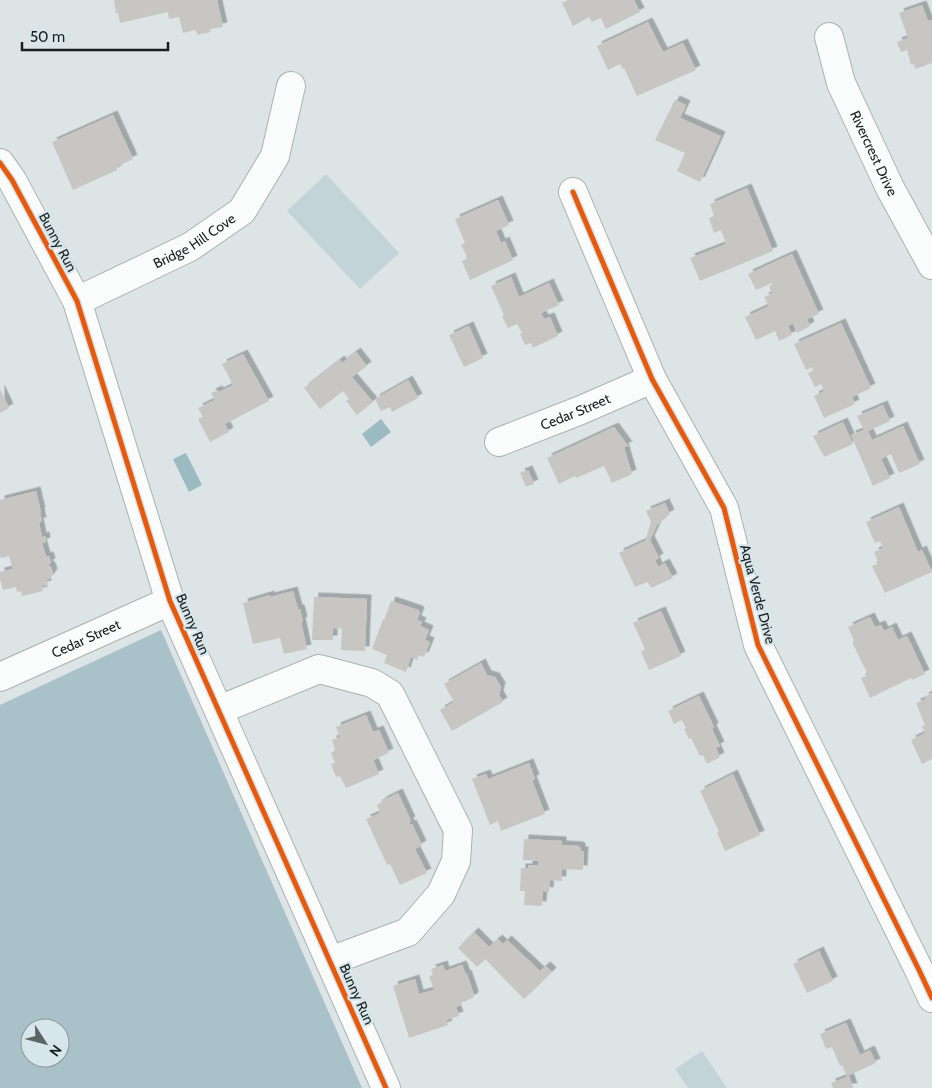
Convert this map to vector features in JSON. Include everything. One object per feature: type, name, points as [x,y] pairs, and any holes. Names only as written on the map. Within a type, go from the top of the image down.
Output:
[{"type":"street","name":"Rivercrest Drive","points":[[829,37],[841,83],[890,188],[932,265]]},
{"type":"street","name":"Bridge Hill Cove","points":[[77,301],[190,247],[242,211],[275,156],[291,86]]},
{"type":"street","name":"Bunny Run","points":[[0,163],[12,180],[77,301],[170,601],[386,1088]]},
{"type":"street","name":"Aqua Verde Drive","points":[[573,192],[652,379],[724,508],[758,645],[932,998]]},
{"type":"street","name":"Cedar Street","points":[[499,442],[582,410],[652,379]]},
{"type":"street","name":"Cedar Street","points":[[0,677],[170,601]]},
{"type":"street","points":[[219,710],[319,669],[372,683],[390,694],[458,830],[456,861],[441,894],[408,932],[330,961]]},
{"type":"shaded area","points":[[326,174],[399,253],[360,289],[287,211]]},
{"type":"shaded area","points":[[381,419],[391,432],[371,447],[362,434]]},
{"type":"shaded area","points":[[186,453],[202,485],[189,492],[173,459]]},
{"type":"shaded area","points":[[161,630],[362,1088],[0,1088],[0,705]]},
{"type":"shaded area","points":[[702,1051],[727,1088],[688,1088],[675,1069]]},
{"type":"building","points":[[114,0],[217,0],[223,27],[210,29],[211,32],[197,35],[196,30],[183,33],[179,17],[169,19],[168,12],[120,23],[118,13],[116,14]]},
{"type":"building","points":[[568,0],[634,0],[640,12],[606,29],[601,18],[592,22],[589,17],[573,26],[562,3]]},
{"type":"building","points":[[922,5],[928,21],[932,20],[932,63],[915,69],[914,64],[911,65],[907,50],[901,52],[897,42],[908,38],[899,13]]},
{"type":"building","points":[[648,22],[663,52],[683,43],[696,70],[637,96],[624,68],[620,64],[608,70],[597,46]]},
{"type":"building","points":[[675,100],[686,105],[680,118],[721,136],[700,182],[677,171],[685,153],[655,140]]},
{"type":"building","points":[[113,115],[133,159],[116,167],[117,170],[73,190],[52,142]]},
{"type":"building","points":[[747,188],[773,251],[700,281],[690,258],[726,244],[721,230],[714,233],[709,218],[714,216],[710,204]]},
{"type":"building","points":[[498,200],[509,225],[496,231],[501,243],[505,241],[513,260],[470,280],[462,261],[468,258],[461,245],[465,243],[455,219]]},
{"type":"building","points":[[792,254],[819,314],[807,319],[810,326],[797,333],[793,323],[788,326],[792,335],[779,341],[775,331],[756,340],[745,317],[769,306],[764,297],[772,294],[769,286],[773,284],[756,290],[748,274]]},
{"type":"building","points":[[511,277],[519,297],[549,283],[559,305],[541,313],[544,319],[550,317],[558,336],[533,348],[531,343],[525,345],[517,324],[508,328],[491,286]]},
{"type":"building","points":[[841,323],[871,388],[852,397],[855,404],[824,418],[814,396],[824,391],[821,384],[815,387],[808,373],[814,370],[812,367],[806,370],[794,344]]},
{"type":"building","points":[[469,326],[483,358],[464,367],[449,335]]},
{"type":"building","points":[[356,352],[367,366],[352,377],[373,402],[357,415],[346,401],[349,399],[343,391],[320,409],[304,388],[340,360],[342,363]]},
{"type":"building","points":[[243,354],[269,401],[225,424],[229,432],[210,442],[198,419],[203,417],[198,408],[215,400],[211,393],[218,390],[219,392],[233,385],[222,364]]},
{"type":"building","points":[[408,380],[418,398],[392,412],[390,407],[381,411],[375,399]]},
{"type":"building","points":[[0,389],[9,408],[0,413]]},
{"type":"building","points":[[883,405],[890,421],[868,431],[872,440],[903,426],[920,464],[899,473],[891,454],[881,459],[890,478],[873,486],[851,435],[864,430],[857,416]]},
{"type":"building","points":[[843,422],[853,444],[824,457],[813,436]]},
{"type":"building","points":[[614,427],[628,446],[624,447],[632,474],[612,483],[604,466],[559,484],[547,458]]},
{"type":"building","points":[[528,470],[534,484],[526,487],[520,473]]},
{"type":"building","points":[[36,491],[42,522],[39,522],[42,537],[45,536],[46,542],[42,543],[46,557],[49,556],[51,563],[48,564],[53,573],[46,580],[47,585],[42,586],[43,591],[22,596],[21,591],[17,592],[16,587],[3,590],[0,579],[0,572],[13,569],[9,556],[1,558],[0,555],[0,500]]},
{"type":"building","points":[[665,503],[670,514],[662,518],[663,520],[657,525],[650,540],[659,558],[655,560],[658,567],[665,563],[673,578],[651,588],[648,582],[635,587],[619,553],[645,541],[651,522],[646,511]]},
{"type":"building","points":[[899,507],[918,552],[922,550],[932,572],[885,593],[872,566],[879,564],[874,552],[883,548],[880,541],[875,543],[866,522]]},
{"type":"building","points":[[293,591],[303,621],[301,622],[307,649],[284,654],[280,638],[253,644],[243,603]]},
{"type":"building","points":[[314,597],[367,599],[365,651],[341,650],[342,629],[333,628],[333,640],[312,640]]},
{"type":"building","points":[[391,601],[418,610],[420,612],[417,620],[422,622],[420,626],[429,630],[425,640],[430,642],[424,657],[419,655],[417,660],[411,657],[406,672],[384,663],[387,655],[372,649]]},
{"type":"building","points":[[661,611],[681,656],[649,670],[641,652],[645,649],[633,623]]},
{"type":"building","points":[[870,617],[875,627],[881,625],[884,631],[892,627],[898,640],[907,636],[925,674],[912,680],[911,678],[870,698],[861,678],[868,675],[852,642],[854,641],[848,627]]},
{"type":"building","points":[[481,663],[487,675],[495,677],[501,687],[499,695],[503,702],[452,731],[440,710],[454,702],[444,684]]},
{"type":"building","points":[[932,693],[932,759],[922,764],[911,740],[925,733],[922,726],[925,725],[916,703],[926,699],[924,697]]},
{"type":"building","points":[[699,696],[714,727],[712,729],[720,746],[716,748],[720,757],[707,764],[703,755],[700,756],[691,738],[689,739],[682,720],[674,724],[668,711]]},
{"type":"building","points":[[366,715],[373,732],[379,730],[389,753],[373,760],[379,774],[346,788],[340,776],[336,777],[331,764],[335,763],[331,753],[335,750],[332,740],[340,737],[336,727]]},
{"type":"building","points":[[529,763],[535,779],[532,780],[545,814],[501,831],[498,821],[490,825],[472,779],[486,774],[488,779]]},
{"type":"building","points":[[733,774],[760,835],[725,851],[717,833],[719,832],[700,791]]},
{"type":"building","points":[[398,793],[411,821],[409,822],[410,825],[412,824],[422,845],[415,849],[427,873],[400,885],[390,864],[387,865],[366,819],[380,813],[377,805]]},
{"type":"building","points":[[524,839],[562,841],[562,845],[579,846],[581,851],[584,851],[583,870],[562,869],[562,881],[550,880],[549,892],[543,891],[542,906],[524,905],[525,891],[520,891],[521,868],[528,868],[528,865],[538,865],[539,861],[523,860]]},
{"type":"building","points":[[474,932],[489,947],[498,939],[503,944],[507,940],[540,971],[546,966],[552,972],[524,999],[485,959],[477,967],[458,948]]},
{"type":"building","points":[[819,951],[833,981],[807,993],[793,964]]},
{"type":"building","points":[[443,965],[445,971],[462,965],[474,995],[473,998],[461,1002],[462,1005],[456,1007],[459,1016],[446,1020],[448,1025],[409,1038],[393,986],[415,979],[419,994],[434,990],[429,976],[433,975],[431,969]]},
{"type":"building","points":[[846,1023],[860,1055],[870,1050],[876,1063],[847,1076],[842,1065],[840,1066],[832,1047],[826,1049],[820,1034]]},
{"type":"building","points":[[849,1076],[853,1088],[833,1088],[831,1083]]},
{"type":"cycle path","points":[[0,163],[12,180],[77,301],[170,601],[386,1088]]},
{"type":"cycle path","points":[[573,192],[652,379],[724,508],[758,645],[932,998]]}]
